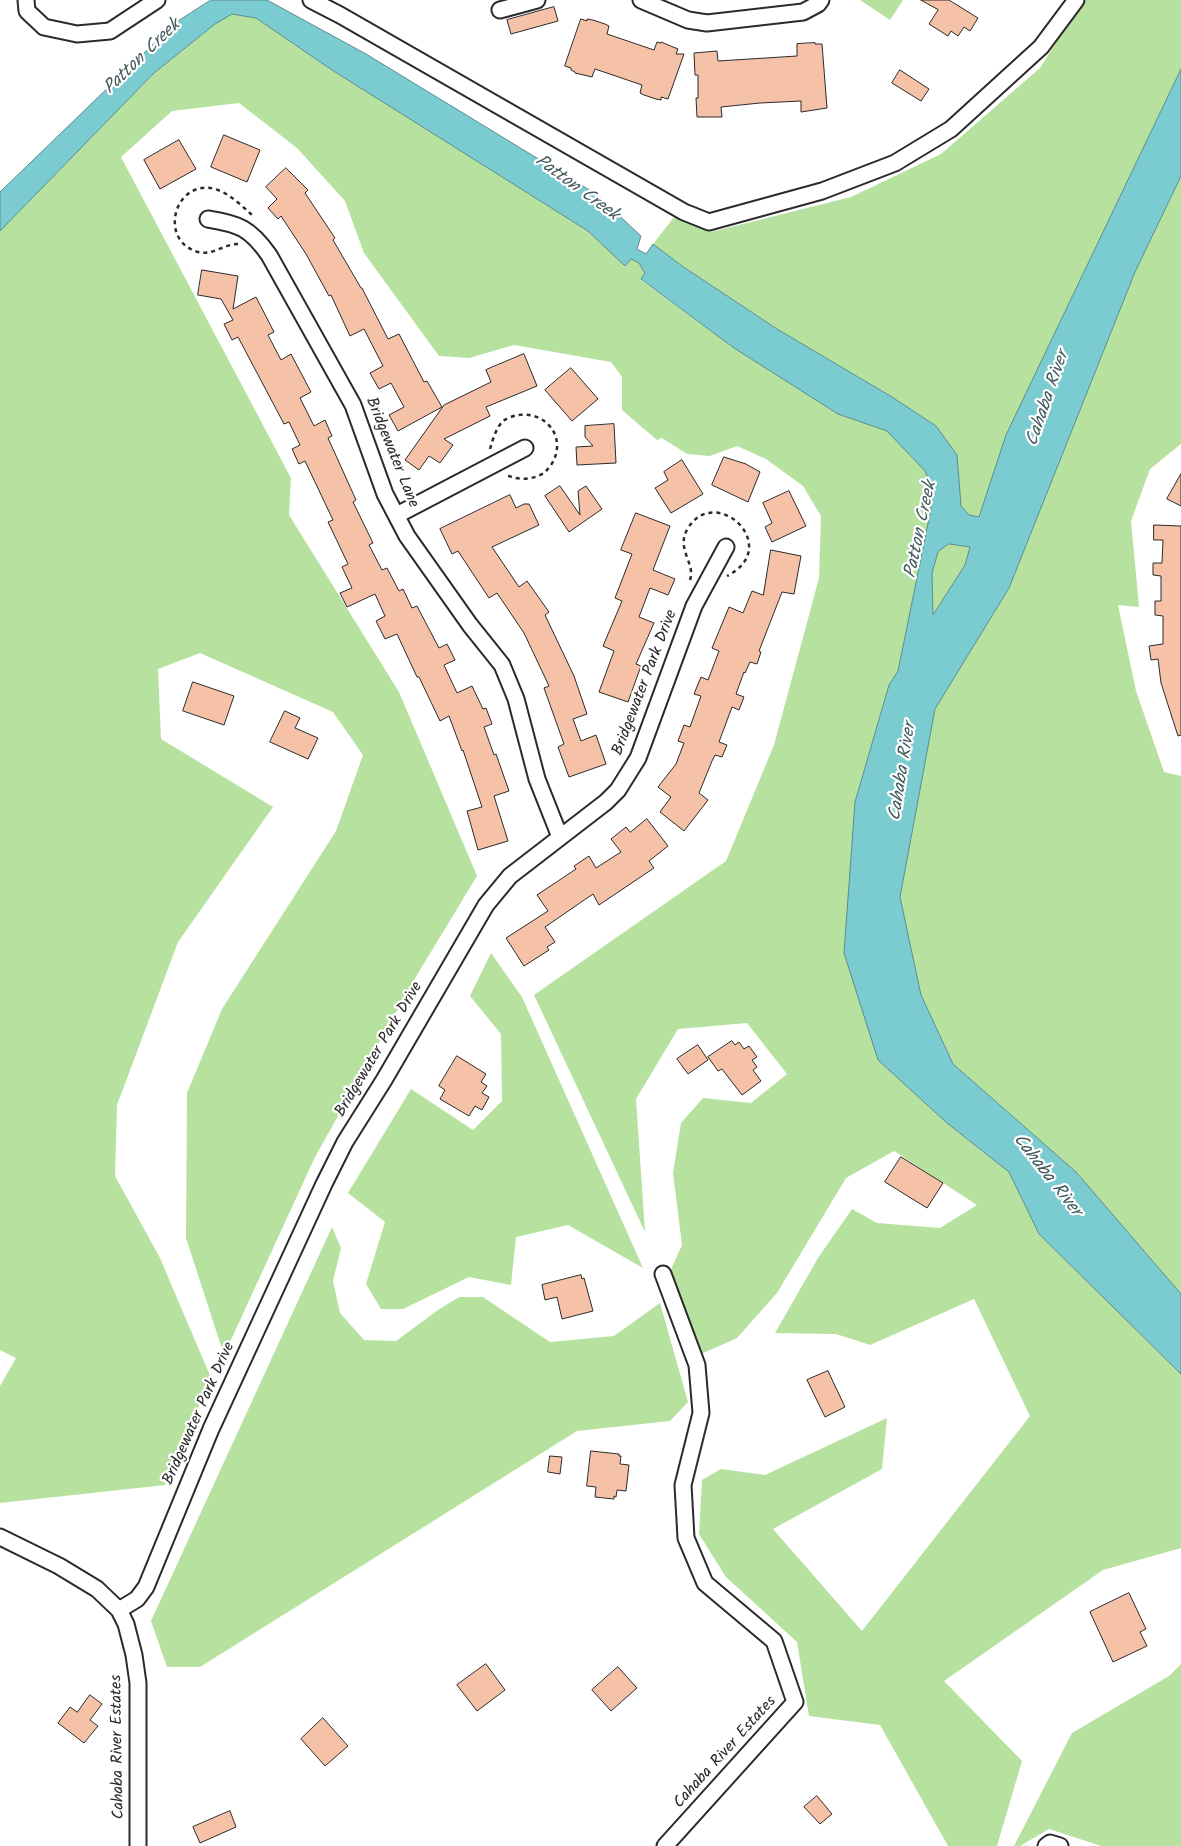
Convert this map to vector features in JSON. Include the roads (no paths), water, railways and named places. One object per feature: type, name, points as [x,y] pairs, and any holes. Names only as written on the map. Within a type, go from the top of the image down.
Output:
[{"type":"street","points":[[26,0],[27,11],[44,27],[77,34],[110,31],[157,0]]},
{"type":"street","points":[[311,0],[684,212],[709,222],[822,191],[895,163],[951,129],[1041,47],[1076,0]]},
{"type":"street","points":[[500,10],[537,0]]},
{"type":"street","points":[[640,0],[688,20],[707,23],[802,12],[818,4],[821,0]]},
{"type":"street","name":"Bridgewater Lane","points":[[208,219],[234,224],[261,243],[341,380],[353,405],[385,494],[407,536],[502,665],[516,699],[536,779],[560,837]]},
{"type":"street","points":[[397,515],[525,448]]},
{"type":"street","name":"Bridgewater Park Drive","points":[[119,1610],[137,1599],[146,1587],[211,1429],[345,1142],[384,1080],[486,905],[510,876],[618,790],[638,758],[694,606],[726,547]]},
{"type":"street","name":"Cahaba River Estates","points":[[663,1274],[697,1365],[700,1413],[683,1485],[686,1538],[705,1583],[774,1641],[795,1702],[665,1846]]},
{"type":"street","name":"Cahaba River Estates","points":[[0,1538],[67,1570],[98,1589],[119,1610],[126,1624],[138,1683],[138,1846]]},
{"type":"street","points":[[1046,1846],[1050,1844],[1060,1846]]},
{"type":"water","points":[[211,0],[267,0],[366,54],[596,194],[641,236],[637,249],[646,254],[653,244],[682,266],[777,329],[892,397],[936,426],[957,455],[961,506],[969,515],[979,517],[1006,435],[1181,69],[1181,176],[1135,272],[1009,588],[935,709],[900,897],[921,995],[953,1064],[1076,1172],[1181,1294],[1181,1374],[1039,1234],[1009,1172],[947,1123],[878,1060],[844,953],[855,802],[889,685],[898,671],[934,494],[925,471],[887,431],[838,414],[734,348],[641,279],[645,273],[639,263],[631,259],[625,266],[588,231],[332,70],[256,18],[232,14],[215,24],[154,73],[0,231],[0,192],[175,23]],"holes":[[[949,544],[970,547],[965,565],[933,615],[932,573],[938,552]]]},
{"type":"water label","name":"Patton Creek","points":[[143,58]]},
{"type":"water label","name":"Patton Creek","points":[[576,189]]},
{"type":"water label","name":"Cahaba River","points":[[1049,399]]},
{"type":"water label","name":"Patton Creek","points":[[922,530]]},
{"type":"water label","name":"Cahaba River","points":[[904,772]]},
{"type":"water label","name":"Cahaba River","points":[[1046,1176]]}]
